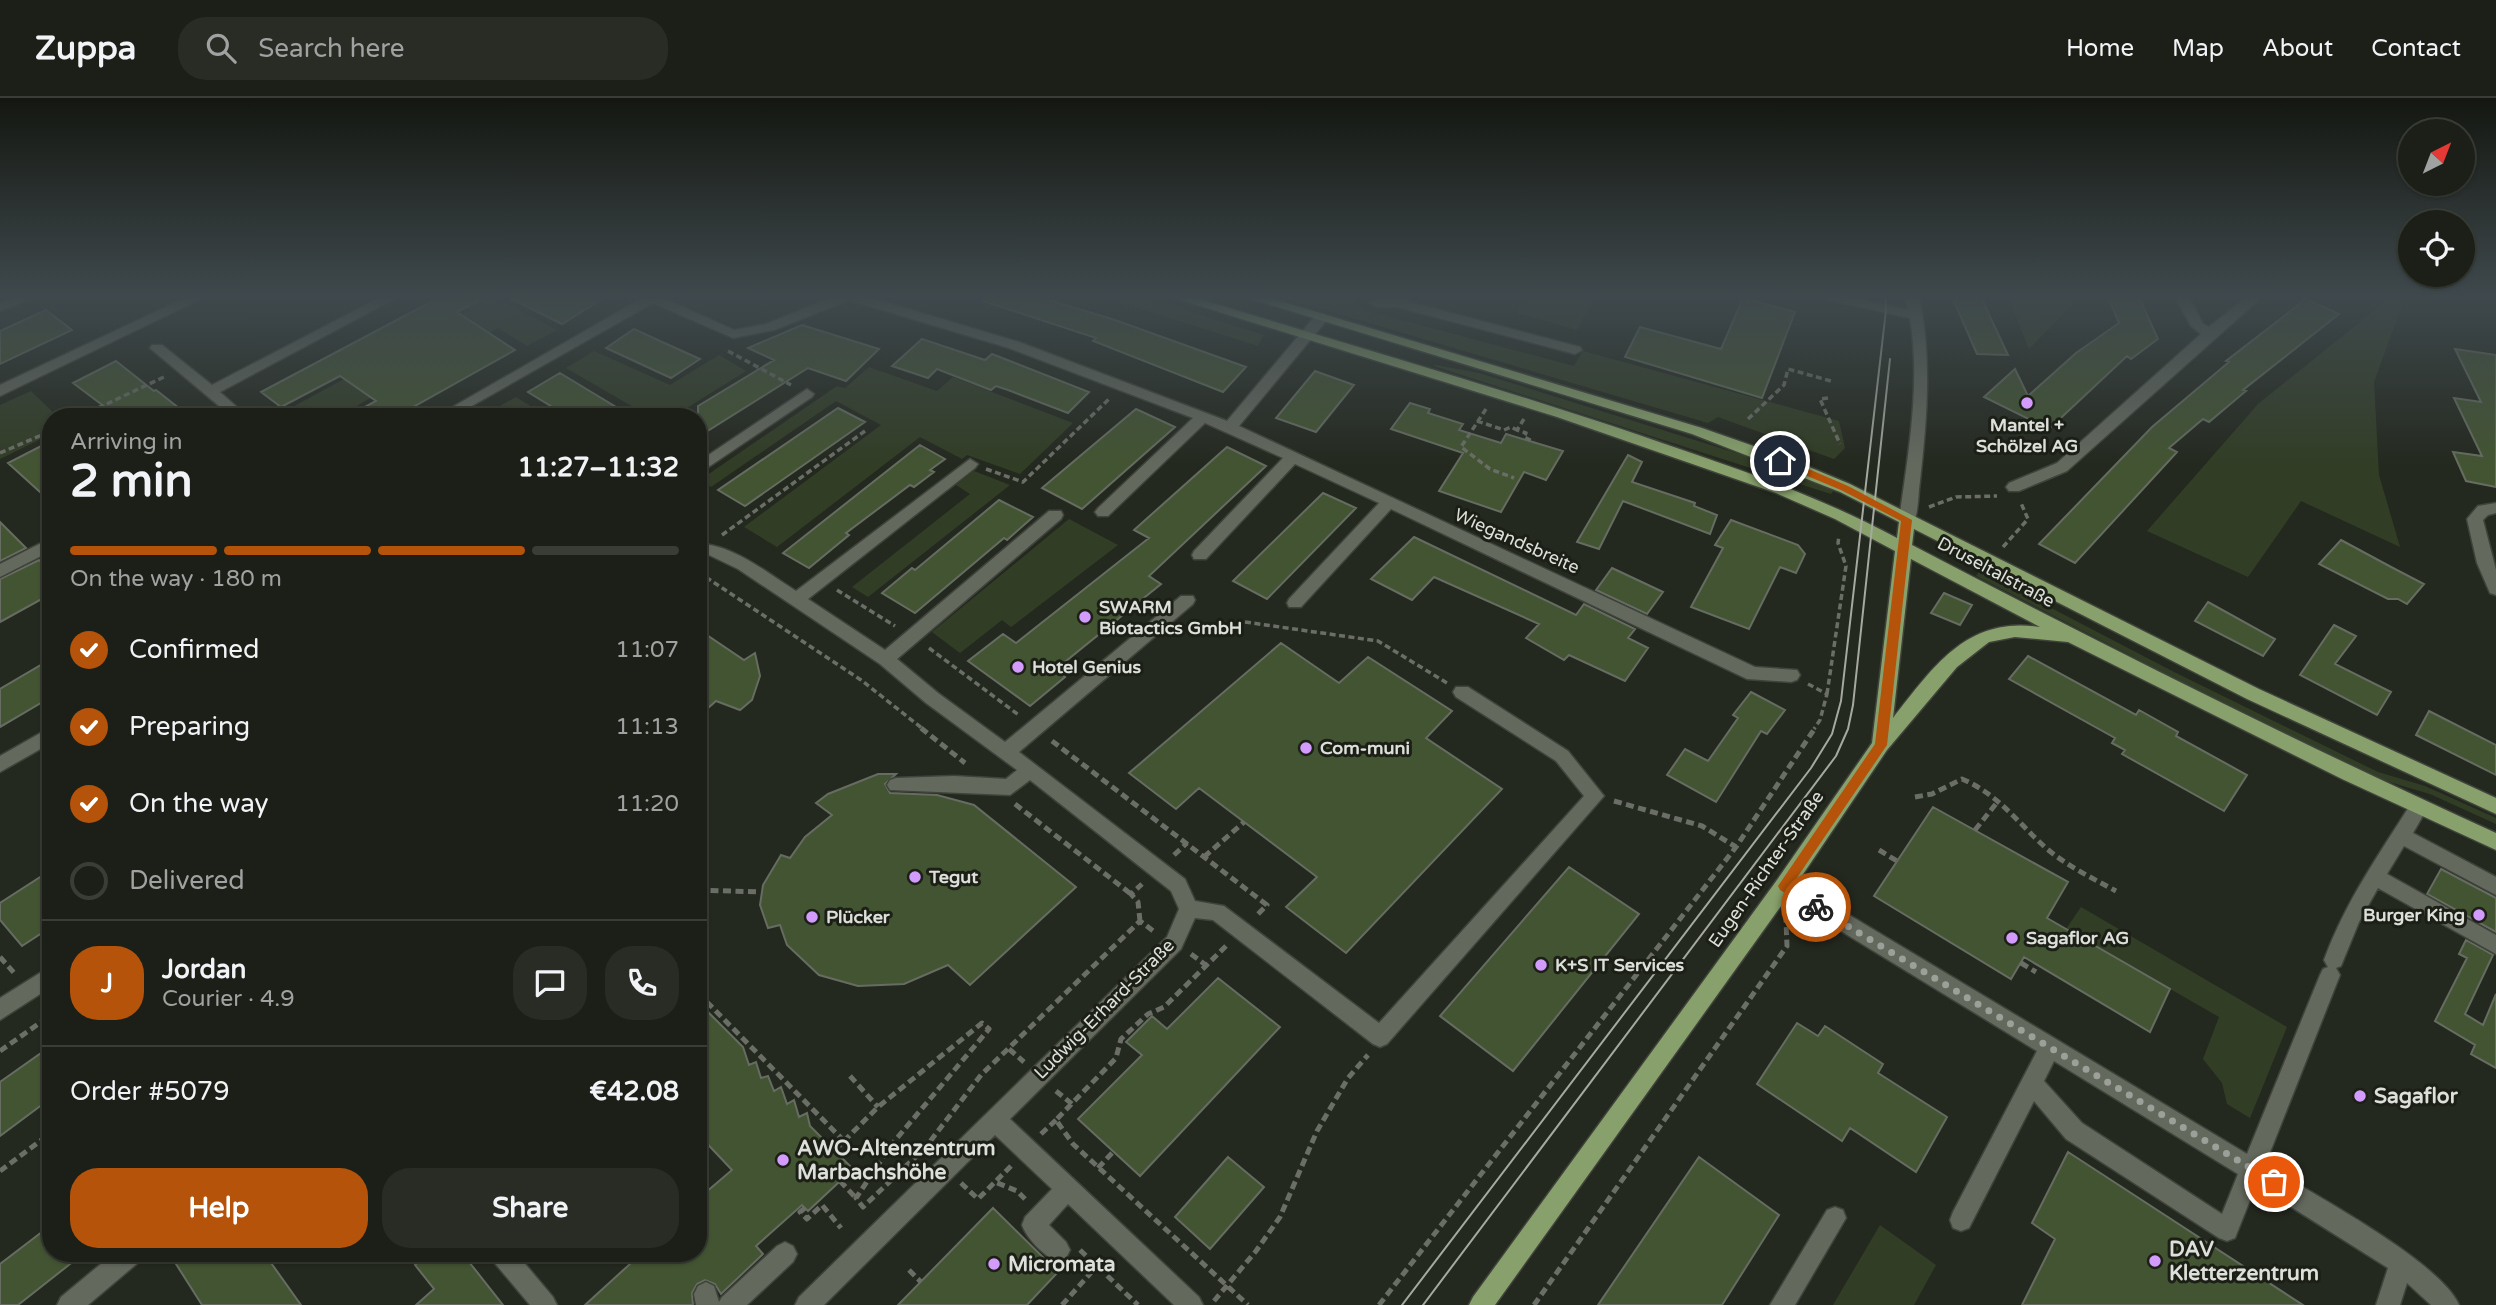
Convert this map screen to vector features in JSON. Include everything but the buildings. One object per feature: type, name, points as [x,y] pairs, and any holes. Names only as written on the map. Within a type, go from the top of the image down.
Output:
[{"type":"main road","name":"Druseltalstraße","points":[[1363,353],[1562,414],[1732,470],[1822,506],[2075,638],[2496,842]]},
{"type":"main road","name":"Druseltalstraße","points":[[1438,353],[1698,432],[1845,488],[2253,694],[2496,806]]},
{"type":"main road","name":"Eugen-Richter-Straße","points":[[1481,1305],[1784,886],[1881,745],[1907,520]]},
{"type":"main road","points":[[1881,745],[1936,680],[1984,636],[2004,631],[2075,638]]},
{"type":"street","points":[[0,391],[79,353]]},
{"type":"street","points":[[164,353],[230,408]]},
{"type":"street","points":[[211,392],[284,353]]},
{"type":"street","points":[[458,408],[554,353]]},
{"type":"street","name":"Wiegandsbreite","points":[[1036,353],[1230,427],[1388,503],[1604,601],[1753,674],[1791,675]]},
{"type":"street","points":[[1230,427],[1292,353]]},
{"type":"street","points":[[1907,520],[1919,391],[1918,353]]},
{"type":"street","points":[[2014,487],[2062,467],[2188,353]]},
{"type":"street","points":[[707,463],[807,394]]},
{"type":"street","points":[[1103,512],[1203,417]]},
{"type":"street","points":[[1200,555],[1292,458]]},
{"type":"street","points":[[797,599],[970,464]]},
{"type":"street","points":[[1295,603],[1388,503]]},
{"type":"street","points":[[2496,508],[2483,510],[2475,519],[2485,563],[2496,589]]},
{"type":"street","points":[[887,659],[1055,515]]},
{"type":"street","points":[[0,571],[42,549]]},
{"type":"street","points":[[707,550],[744,565],[887,659],[1178,885],[1188,909],[1217,912],[1380,1037],[1595,796],[1562,756],[1462,692]]},
{"type":"street","points":[[1006,752],[1187,600]]},
{"type":"street","points":[[0,765],[42,739]]},
{"type":"street","points":[[896,785],[991,784],[1010,787],[1030,770]]},
{"type":"street","points":[[2032,1083],[2074,1131],[2227,1230],[2332,967],[2342,934],[2373,876],[2419,807]]},
{"type":"street","points":[[2402,836],[2496,887]]},
{"type":"street","points":[[2373,876],[2496,945]]},
{"type":"street","points":[[1784,886],[2251,1168],[2401,1264],[2434,1290],[2447,1305]]},
{"type":"street","name":"Ludwig-Erhard-Straße","points":[[807,1305],[1174,943],[1188,909]]},
{"type":"street","points":[[0,1010],[42,981]]},
{"type":"street","points":[[1961,1220],[2050,1047]]},
{"type":"street","points":[[995,1120],[1191,1305]]},
{"type":"street","points":[[1058,1250],[1033,1225],[1068,1188]]},
{"type":"street","points":[[1782,1305],[1835,1218]]},
{"type":"street","points":[[730,1305],[785,1254]]},
{"type":"street","points":[[69,1305],[121,1262]]},
{"type":"street","points":[[509,1262],[545,1305]]},
{"type":"street","points":[[2388,1305],[2401,1264]]},
{"type":"path","points":[[731,353],[807,394]]},
{"type":"path","points":[[98,408],[181,368]]},
{"type":"path","points":[[1748,419],[1784,385],[1788,369],[1831,381]]},
{"type":"path","points":[[970,464],[1023,482],[1122,386]]},
{"type":"path","points":[[1828,398],[1820,400],[1840,444]]},
{"type":"path","points":[[1488,406],[1461,447],[1490,469],[1514,478]]},
{"type":"path","points":[[1517,430],[1525,418]]},
{"type":"path","points":[[1478,421],[1504,430],[1511,427],[1525,433],[1524,437],[1534,442]]},
{"type":"path","points":[[707,545],[865,430]]},
{"type":"path","points":[[0,453],[42,435]]},
{"type":"path","points":[[1907,520],[1943,498],[1958,495],[1995,497],[2014,487],[2028,519],[2002,548],[1992,547]]},
{"type":"path","points":[[1379,1305],[1736,847],[1820,720],[1828,694],[1846,566],[1838,543],[1839,532]]},
{"type":"path","points":[[707,578],[860,680],[1131,894]]},
{"type":"path","points":[[1245,622],[1378,641],[1462,692]]},
{"type":"path","points":[[1791,675],[1828,694]]},
{"type":"path","points":[[1915,797],[1932,794],[1962,779],[1978,785],[1999,800],[2059,859],[2116,891]]},
{"type":"path","points":[[1595,796],[1702,826],[1736,847]]},
{"type":"path","points":[[1975,830],[1999,800]]},
{"type":"path","points":[[1204,857],[1244,822]]},
{"type":"path","points":[[1879,850],[1897,861]]},
{"type":"path","points":[[1534,1305],[1787,946],[1784,886]]},
{"type":"path","points":[[707,890],[761,892]]},
{"type":"path","points":[[840,1181],[863,1207],[925,1148],[981,1075],[1140,921],[1207,966]]},
{"type":"path","points":[[2021,963],[2036,972]]},
{"type":"path","points":[[707,1002],[844,1141]]},
{"type":"path","points":[[0,1051],[42,1021]]},
{"type":"path","points":[[835,1150],[878,1108],[982,1023],[989,1030],[892,1144],[856,1198]]},
{"type":"path","points":[[1210,1305],[1256,1251],[1280,1217],[1317,1131],[1349,1078],[1358,1069]]},
{"type":"path","points":[[850,1076],[878,1108]]},
{"type":"path","points":[[1072,1104],[1056,1120],[1073,1144],[1248,1305]]},
{"type":"path","points":[[0,1171],[42,1140]]},
{"type":"path","points":[[1098,1168],[1114,1151]]},
{"type":"path","points":[[805,1208],[800,1212],[807,1219],[822,1206],[841,1227]]},
{"type":"path","points":[[1062,1305],[1097,1266]]},
{"type":"path","points":[[909,1270],[921,1282]]},
{"type":"green space","points":[[391,353],[452,353],[353,408],[291,408]]},
{"type":"green space","points":[[590,353],[599,353],[670,385],[719,355],[746,371],[687,408],[635,408],[566,368]]},
{"type":"green space","points":[[1472,353],[1526,353],[1574,366],[1582,353],[1592,353],[1839,421],[1845,448],[1834,459],[1718,417],[1708,423]]},
{"type":"green space","points":[[2321,353],[2384,353],[2374,382],[2379,475],[2400,547],[2301,501],[2248,577],[2147,531],[2258,404]]},
{"type":"green space","points":[[1434,366],[1479,373],[1759,460],[1834,490],[1831,494]]},
{"type":"green space","points":[[869,367],[937,391],[953,377],[1073,423],[1020,474],[967,455],[962,459],[920,437],[777,547],[744,527],[881,425],[836,401],[711,487],[707,484],[707,475],[837,386],[845,388]]},
{"type":"green space","points":[[31,391],[49,408],[42,408],[42,438],[0,459],[0,405]]},
{"type":"green space","points":[[516,397],[533,408],[496,408]]},
{"type":"green space","points":[[974,471],[1010,485],[868,597],[852,587],[970,494],[956,485]]},
{"type":"green space","points":[[1069,519],[1118,545],[1011,627],[1002,620],[960,653],[932,632]]},
{"type":"green space","points":[[1980,571],[2174,672],[2378,772],[2425,786],[2496,818],[2496,824],[2430,794],[2379,779],[1976,576]]},
{"type":"green space","points":[[2081,907],[2287,1027],[2250,1118],[2227,1104],[2222,1083],[2203,1059],[2219,1017],[2066,929]]},
{"type":"green space","points":[[1880,1225],[1936,1265],[1914,1305],[1833,1305]]},
{"type":"tram line","points":[[1402,1305],[1811,768],[1832,734],[1841,701],[1881,353]]},
{"type":"tram line","points":[[1423,1305],[1836,756],[1848,729],[1853,705],[1890,359]]},
{"type":"way so far","points":[[1816,907],[2274,1182]]},
{"type":"place","name":"Mantel + Schölzel AG","points":[[2027,403]]},
{"type":"place","name":"SWARM Biotactics GmbH","points":[[1085,617]]},
{"type":"place","name":"Hotel Genius","points":[[1018,667]]},
{"type":"place","name":"Com-muni","points":[[1306,748]]},
{"type":"place","name":"Tegut","points":[[915,877]]},
{"type":"place","name":"Burger King","points":[[2479,915]]},
{"type":"place","name":"Plücker","points":[[812,917]]},
{"type":"place","name":"Sagaflor AG","points":[[2012,938]]},
{"type":"place","name":"K+S IT Services","points":[[1541,965]]},
{"type":"place","name":"Sagaflor","points":[[2360,1096]]},
{"type":"place","name":"AWO-Altenzentrum Marbachshöhe","points":[[783,1160]]},
{"type":"place","name":"DAV Kletterzentrum","points":[[2155,1261]]},
{"type":"place","name":"Micromata","points":[[994,1264]]},
{"type":"route","points":[[1780,461],[1845,488],[1907,520],[1881,745],[1784,886],[1816,907]]}]
